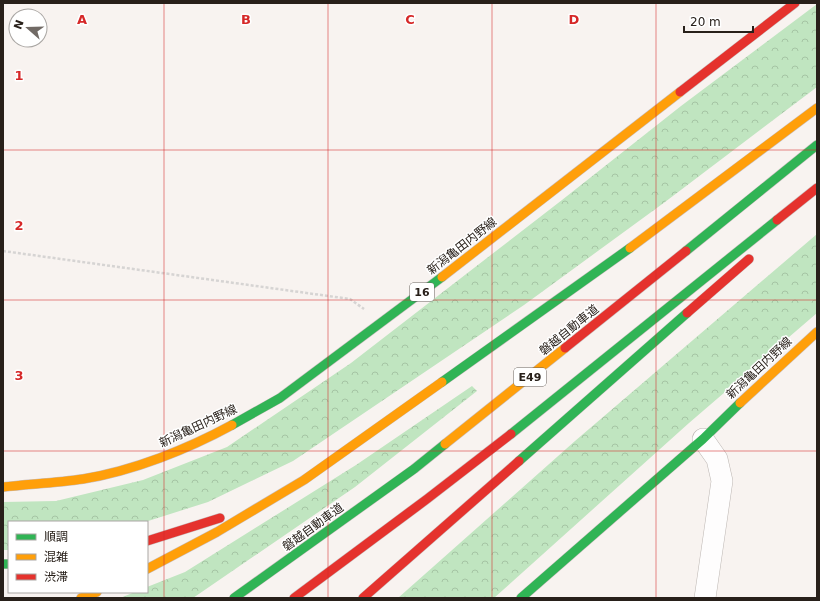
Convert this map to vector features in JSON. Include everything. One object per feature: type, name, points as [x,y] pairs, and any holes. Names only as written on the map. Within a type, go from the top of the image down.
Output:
[{"type":"main road","name":"新潟亀田内野線","points":[[3,487],[83,479],[135,467],[182,449],[215,434],[280,398],[384,322],[796,3]]},
{"type":"main road","points":[[148,568],[217,532],[304,480],[629,249],[817,108]]},
{"type":"main road","name":"磐越自動車道","points":[[234,598],[420,465],[817,145]]},
{"type":"main road","name":"E49","points":[[294,598],[348,559],[517,429],[817,188]]},
{"type":"main road","points":[[800,214],[817,198]]},
{"type":"main road","points":[[363,598],[754,255]]},
{"type":"main road","name":"新潟亀田内野線","points":[[521,598],[702,439],[765,378],[817,332]]},
{"type":"main road","points":[[148,541],[207,523],[304,480]]},
{"type":"main road","points":[[80,598],[94,593]]},
{"type":"street","points":[[702,439],[717,459],[722,480],[705,598]]},
{"type":"path","points":[[3,251],[350,299],[384,322]]},
{"type":"green space","points":[[817,4],[817,87],[665,202],[524,305],[293,461],[208,502],[148,521],[8,521],[8,550],[3,550],[3,502],[56,501],[143,480],[227,447],[351,363],[681,106]]},
{"type":"green space","points":[[817,234],[817,313],[689,423],[494,598],[398,598],[575,441]]},
{"type":"green space","points":[[472,386],[477,391],[355,487],[193,598],[120,598],[132,593],[148,593],[148,587],[185,572],[356,465]]},
{"type":"traffic: fast","points":[[686,251],[817,145]]},
{"type":"traffic: fast","points":[[511,434],[777,220]]},
{"type":"traffic: fast","points":[[442,382],[630,248]]},
{"type":"traffic: fast","points":[[232,425],[280,398],[442,277]]},
{"type":"traffic: fast","points":[[519,461],[687,313]]},
{"type":"traffic: fast","points":[[521,598],[703,439],[740,403]]},
{"type":"traffic: fast","points":[[234,598],[414,469],[445,444]]},
{"type":"traffic: fast","points":[[3,564],[8,564]]},
{"type":"traffic: slow","points":[[442,277],[680,92]]},
{"type":"traffic: slow","points":[[630,248],[817,108]]},
{"type":"traffic: slow","points":[[740,403],[817,332]]},
{"type":"traffic: slow","points":[[445,444],[565,348]]},
{"type":"traffic: slow","points":[[148,568],[217,532],[304,480],[442,382]]},
{"type":"traffic: slow","points":[[3,487],[63,482],[121,471],[179,451],[232,425]]},
{"type":"traffic: slow","points":[[81,598],[94,593]]},
{"type":"traffic: jam","points":[[680,92],[795,3]]},
{"type":"traffic: jam","points":[[777,220],[817,188]]},
{"type":"traffic: jam","points":[[565,348],[686,251]]},
{"type":"traffic: jam","points":[[687,313],[749,259]]},
{"type":"traffic: jam","points":[[294,598],[427,499],[511,434]]},
{"type":"traffic: jam","points":[[363,598],[519,461]]},
{"type":"traffic: jam","points":[[148,541],[220,518]]}]
